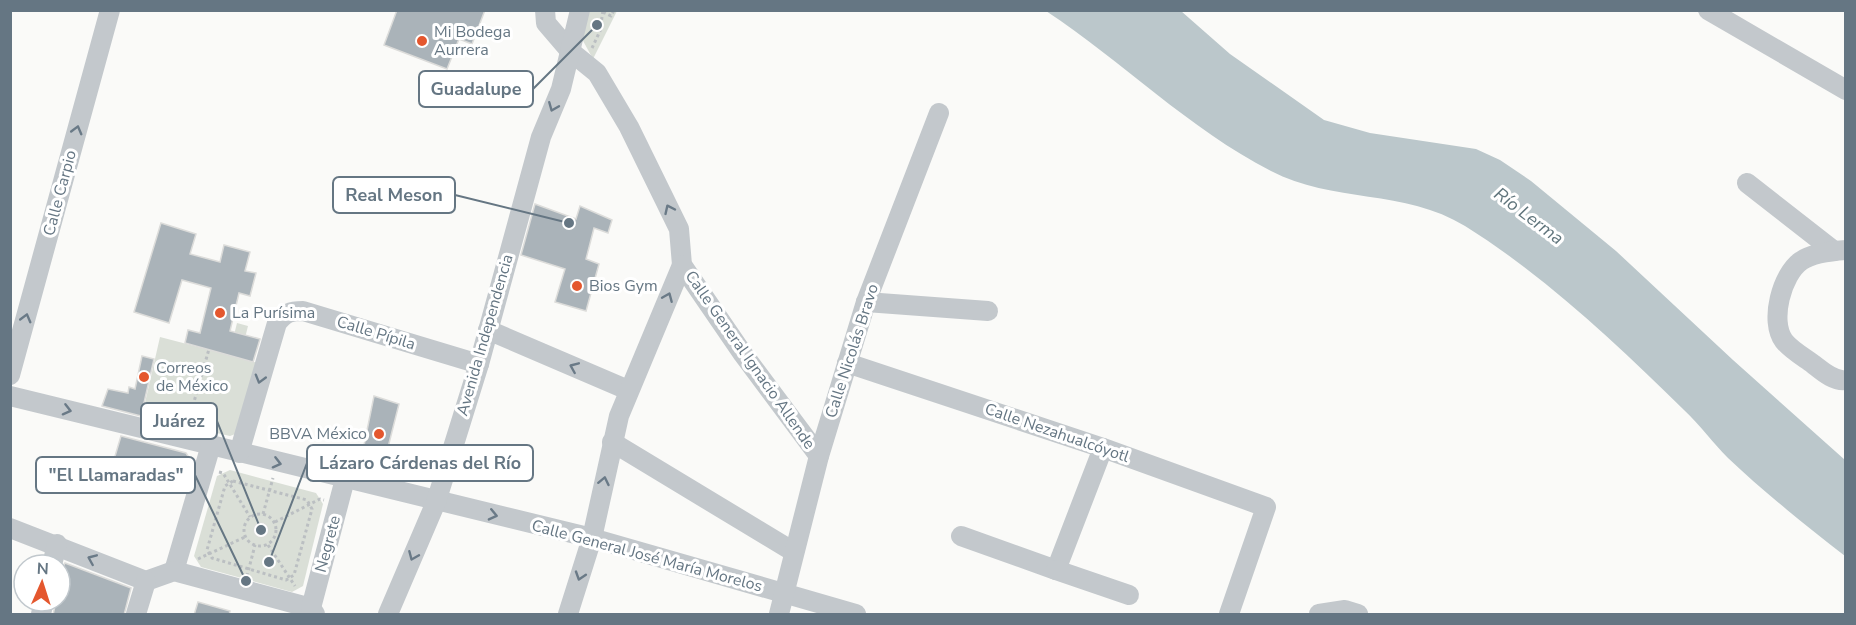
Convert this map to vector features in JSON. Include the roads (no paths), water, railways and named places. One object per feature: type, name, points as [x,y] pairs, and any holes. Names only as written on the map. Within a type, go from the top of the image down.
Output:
[{"type":"street","name":"Calle Carpio","points":[[10,375],[110,10]]},
{"type":"street","name":"Calle General Ignacio Allende","points":[[545,10],[546,23],[570,51],[597,73],[629,127],[679,229],[682,265],[743,354],[819,456]]},
{"type":"street","points":[[570,51],[580,10]]},
{"type":"street","points":[[1708,10],[1845,90]]},
{"type":"street","name":"Avenida Independencia","points":[[388,615],[436,502],[479,364],[541,137],[561,89],[570,51]]},
{"type":"street","name":"Calle Nicolás Bravo","points":[[779,615],[819,456],[866,302],[939,113]]},
{"type":"street","points":[[1747,183],[1840,251]]},
{"type":"street","points":[[1840,251],[1803,259],[1791,269],[1782,292],[1778,327],[1784,341],[1824,373],[1840,381],[1845,380]]},
{"type":"street","points":[[568,615],[592,538],[612,442],[628,390],[682,265]]},
{"type":"street","points":[[866,302],[988,311]]},
{"type":"street","name":"Calle Pípila","points":[[239,453],[276,323],[283,315],[291,311],[303,312],[479,364]]},
{"type":"street","points":[[488,330],[628,390]]},
{"type":"street","name":"Calle Nezahualcóyotl","points":[[847,363],[1103,448],[1266,507],[1229,615]]},
{"type":"street","name":"Calle General José María Morelos","points":[[10,396],[436,502],[592,538],[856,615]]},
{"type":"street","points":[[612,442],[794,552]]},
{"type":"street","points":[[174,571],[211,446]]},
{"type":"street","points":[[1056,570],[1103,448]]},
{"type":"street","name":"Negrete","points":[[313,611],[345,479]]},
{"type":"street","points":[[10,528],[57,544],[146,581],[174,571],[313,611]]},
{"type":"street","points":[[961,536],[1129,595]]},
{"type":"street","points":[[55,553],[57,544]]},
{"type":"street","points":[[136,615],[146,581]]},
{"type":"street","points":[[1319,615],[1345,610],[1358,615]]},
{"type":"water","name":"Río Lerma","points":[[1046,11],[1181,11],[1230,54],[1324,120],[1370,133],[1476,149],[1500,160],[1531,181],[1616,251],[1845,460],[1845,556],[1785,509],[1742,471],[1659,385],[1579,312],[1495,246],[1442,214],[1418,206],[1319,188],[1271,171],[1212,135]]},
{"type":"place","name":"Guadalupe","points":[[597,25]]},
{"type":"place","name":"Mi Bodega Aurrera","points":[[422,41]]},
{"type":"place","name":"Real Meson","points":[[569,223]]},
{"type":"place","name":"Bios Gym","points":[[577,286]]},
{"type":"place","name":"La Purísima","points":[[220,313]]},
{"type":"place","name":"Correos de México","points":[[144,377]]},
{"type":"place","name":"BBVA México","points":[[379,434]]},
{"type":"place","name":"Juárez","points":[[261,530]]},
{"type":"place","name":"Lázaro Cárdenas del Río","points":[[269,562]]},
{"type":"place","name":"\"El Llamaradas\"","points":[[246,581]]}]
